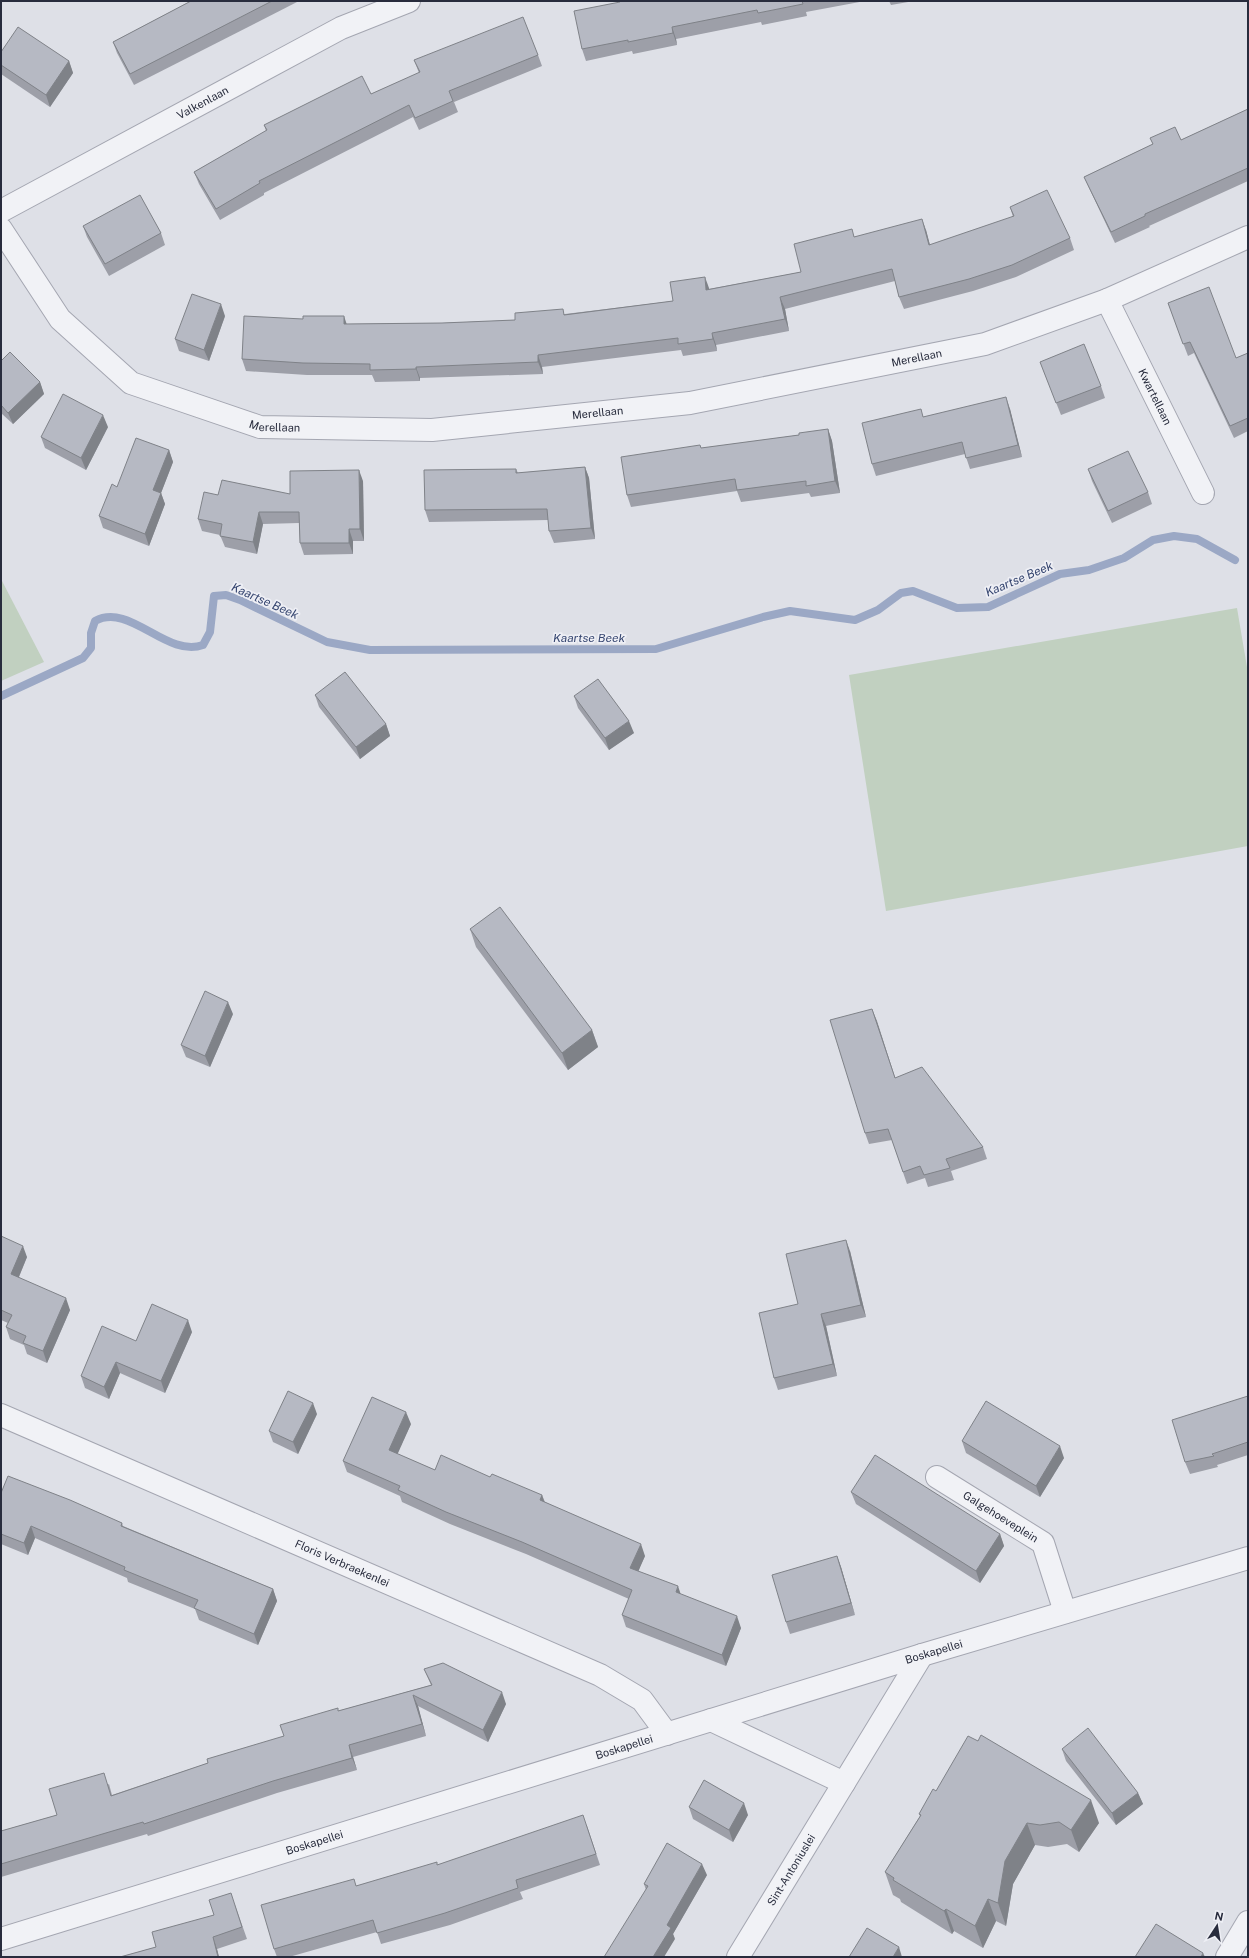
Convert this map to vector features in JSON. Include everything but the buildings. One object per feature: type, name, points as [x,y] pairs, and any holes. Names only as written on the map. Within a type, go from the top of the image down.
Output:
[{"type":"street","name":"Valkenlaan","points":[[1,211],[341,28],[408,1]]},
{"type":"street","name":"Merellaan","points":[[1,229],[60,319],[131,383],[260,428],[432,430],[690,403],[986,344],[1107,300],[1248,237]]},
{"type":"street","name":"Kwartellaan","points":[[1107,300],[1204,493]]},
{"type":"street","name":"Floris Verbraekenlei","points":[[1,1415],[600,1675],[642,1700],[667,1734]]},
{"type":"street","name":"Galgehoeveplein","points":[[937,1477],[1043,1543],[1065,1612]]},
{"type":"street","name":"Boskapellei","points":[[1,1939],[922,1655],[1248,1558]]},
{"type":"street","name":"Sint-Antoniuslei","points":[[738,1957],[922,1655]]},
{"type":"street","points":[[711,1720],[844,1783]]},
{"type":"street","points":[[1227,1957],[1248,1922]]},
{"type":"green space","points":[[1,579],[44,662],[1,681]]},
{"type":"green space","points":[[1237,608],[1248,673],[1248,846],[886,911],[849,675]]},
{"type":"waterway","name":"Kaartse Beek","points":[[1,696],[83,658],[91,648],[91,633],[95,621],[108,617],[121,619],[135,624],[175,644],[189,647],[203,645],[210,632],[214,596],[226,595],[240,600],[327,642],[370,650],[656,649],[763,617],[790,611],[855,620],[878,610],[901,593],[913,591],[957,608],[988,607],[1060,574],[1089,570],[1124,558],[1153,540],[1174,536],[1197,539],[1235,560]]}]
